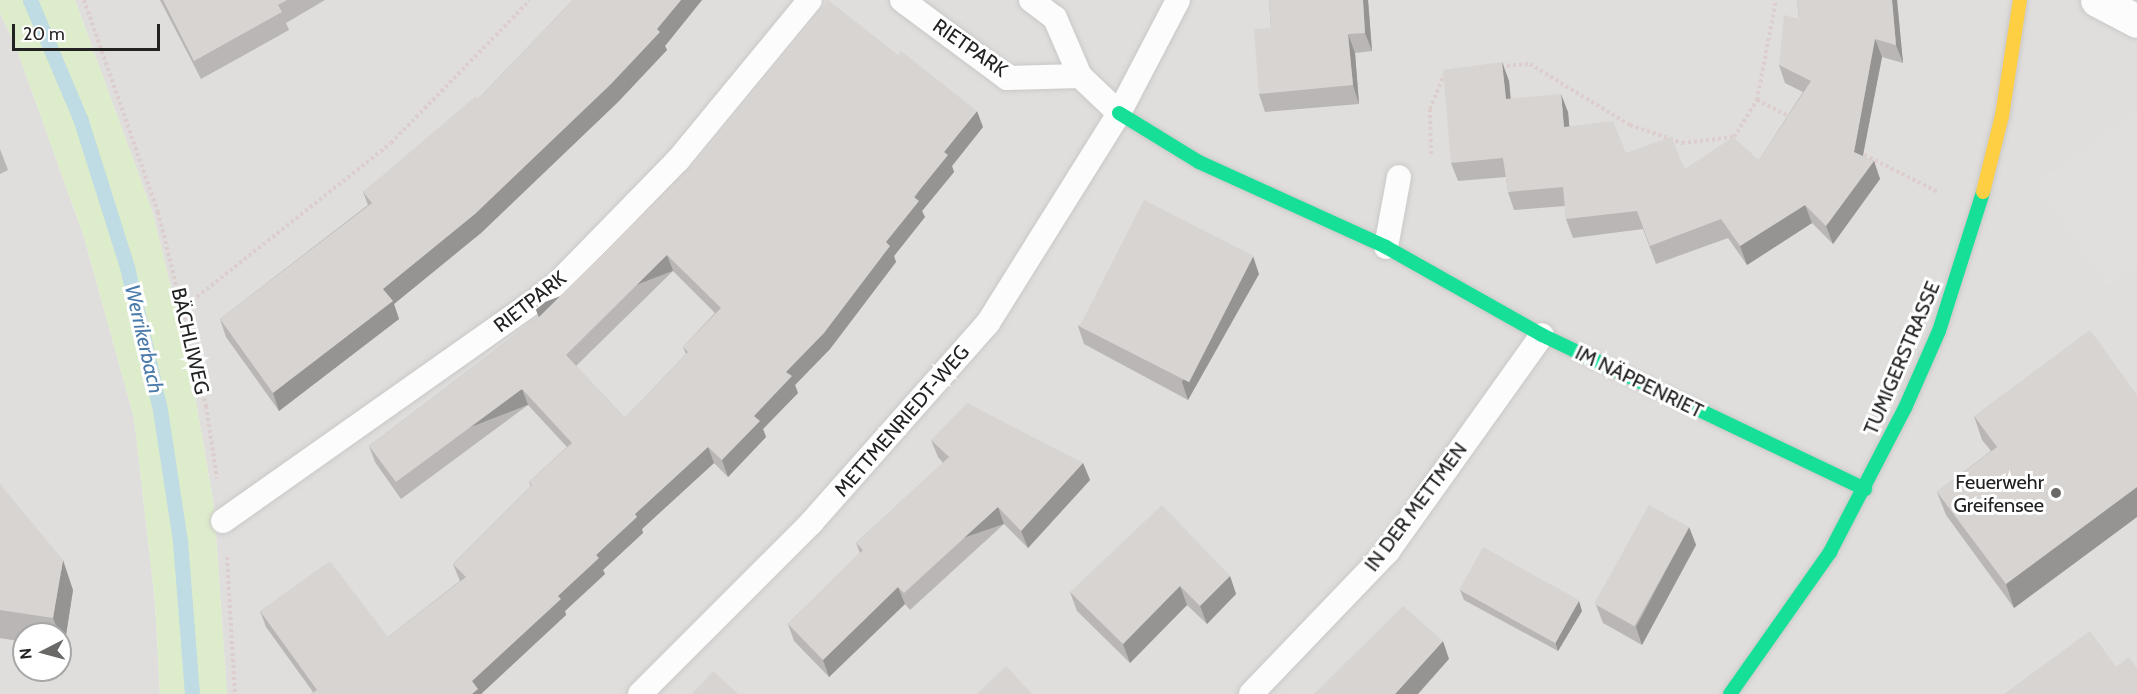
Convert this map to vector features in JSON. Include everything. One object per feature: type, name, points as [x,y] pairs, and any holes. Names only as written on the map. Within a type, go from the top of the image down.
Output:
[{"type":"street","name":"TUMIGERSTRASSE","points":[[1730,694],[1830,552],[1865,489],[1939,331],[1978,213],[2002,116],[2020,0]]},
{"type":"street","points":[[2097,0],[2137,21]]},
{"type":"street","name":"IM NÄPPENRIET","points":[[1119,112],[1199,162],[1386,247],[1542,335],[1865,489]]},
{"type":"lane","name":"RIETPARK","points":[[224,521],[552,289],[678,160],[810,0]]},
{"type":"lane","name":"RIETPARK","points":[[902,0],[1007,78],[1080,76]]},
{"type":"lane","points":[[1030,0],[1055,18],[1080,76],[1119,112],[1178,0]]},
{"type":"lane","name":"METTMENRIEDT-WEG","points":[[640,694],[812,523],[988,323],[1119,112]]},
{"type":"lane","points":[[1386,247],[1399,177]]},
{"type":"lane","name":"IN DER METTMEN","points":[[1251,694],[1388,551],[1542,335]]},
{"type":"path","name":"BÄCHLIWEG","points":[[84,0],[158,212],[206,406],[224,521],[235,694]]},
{"type":"path","points":[[183,308],[392,143],[530,0]]},
{"type":"path","points":[[1497,67],[1530,64],[1630,125],[1682,143],[1734,137],[1757,100],[1776,0]]},
{"type":"path","points":[[1431,165],[1430,109],[1445,73],[1455,72]]},
{"type":"path","points":[[1757,100],[1799,121]]},
{"type":"path","points":[[1852,148],[1978,213]]},
{"type":"shaded area","points":[[75,0],[2137,0],[2137,694],[227,694],[214,506],[189,361],[153,214]]},
{"type":"shaded area","points":[[0,13],[16,47],[84,237],[134,418],[155,602],[160,694],[0,694]]},
{"type":"shaded area","points":[[2137,111],[2137,266],[2108,287],[2035,184]]},
{"type":"green space","points":[[0,0],[75,0],[153,214],[189,361],[214,506],[227,694],[160,694],[155,602],[134,418],[84,237],[16,47],[0,13]]},
{"type":"building","points":[[163,0],[287,0],[278,5],[282,12],[194,61]]},
{"type":"building","points":[[573,0],[681,0],[657,29],[660,32],[611,84],[475,214],[383,289],[393,301],[273,393],[220,319],[372,203],[363,192],[476,96],[478,99]]},
{"type":"building","points":[[828,0],[898,55],[901,51],[977,111],[944,152],[948,155],[914,197],[919,201],[886,242],[890,246],[824,333],[786,372],[792,376],[754,416],[760,421],[722,460],[708,447],[635,514],[637,517],[596,555],[599,558],[558,596],[561,599],[472,681],[478,689],[472,694],[311,694],[317,690],[260,611],[330,561],[388,637],[466,577],[453,564],[532,485],[529,482],[572,443],[522,389],[396,482],[369,446],[540,316],[691,167]],"holes":[[[667,255],[721,308],[683,347],[688,352],[625,418],[566,355]]]},
{"type":"building","points":[[1269,0],[1363,0],[1365,33],[1348,34],[1353,85],[1259,94],[1254,29],[1271,28]]},
{"type":"building","points":[[1797,0],[1892,0],[1896,45],[1875,39],[1854,152],[1874,161],[1826,226],[1805,205],[1740,246],[1721,219],[1650,246],[1637,211],[1566,219],[1563,187],[1508,192],[1503,158],[1451,163],[1443,70],[1502,62],[1506,99],[1561,94],[1564,127],[1613,121],[1626,153],[1671,137],[1685,169],[1733,137],[1759,160],[1811,81],[1779,65],[1784,15],[1799,19]]},
{"type":"building","points":[[1144,200],[1254,256],[1189,382],[1080,327]]},
{"type":"building","name":"Feuerwehr Greifensee","points":[[2090,330],[2137,395],[2137,487],[2006,584],[1937,492],[1997,447],[1974,416]]},
{"type":"building","points":[[967,403],[1083,463],[1021,531],[998,507],[904,593],[898,587],[823,660],[788,624],[863,550],[856,543],[949,457],[931,440]]},
{"type":"building","points":[[0,484],[63,560],[53,618],[0,610]]},
{"type":"building","points":[[1162,505],[1230,576],[1200,606],[1180,586],[1123,644],[1070,592]]},
{"type":"building","points":[[1649,505],[1689,527],[1634,626],[1594,604]]},
{"type":"building","points":[[1483,547],[1579,600],[1555,643],[1459,590]]},
{"type":"building","points":[[1403,606],[1443,641],[1395,694],[1314,694]]},
{"type":"building","points":[[2090,631],[2116,667],[2129,657],[2137,668],[2137,694],[2004,694]]},
{"type":"building","points":[[1006,666],[1032,694],[977,694]]},
{"type":"building","points":[[713,671],[738,694],[692,694]]},
{"type":"waterway","name":"Werrikerbach","points":[[30,0],[81,121],[127,267],[160,410],[180,541],[192,694]]},
{"type":"traffic: fast","points":[[1119,113],[1199,162],[1386,247],[1542,335],[1865,489]]},
{"type":"traffic: fast","points":[[1730,694],[1830,552],[1905,408],[1939,331],[1983,192]]},
{"type":"traffic: slow","points":[[1983,192],[2002,116],[2020,0]]},
{"type":"place","name":"Feuerwehr Greifensee","points":[[2056,493]]}]
